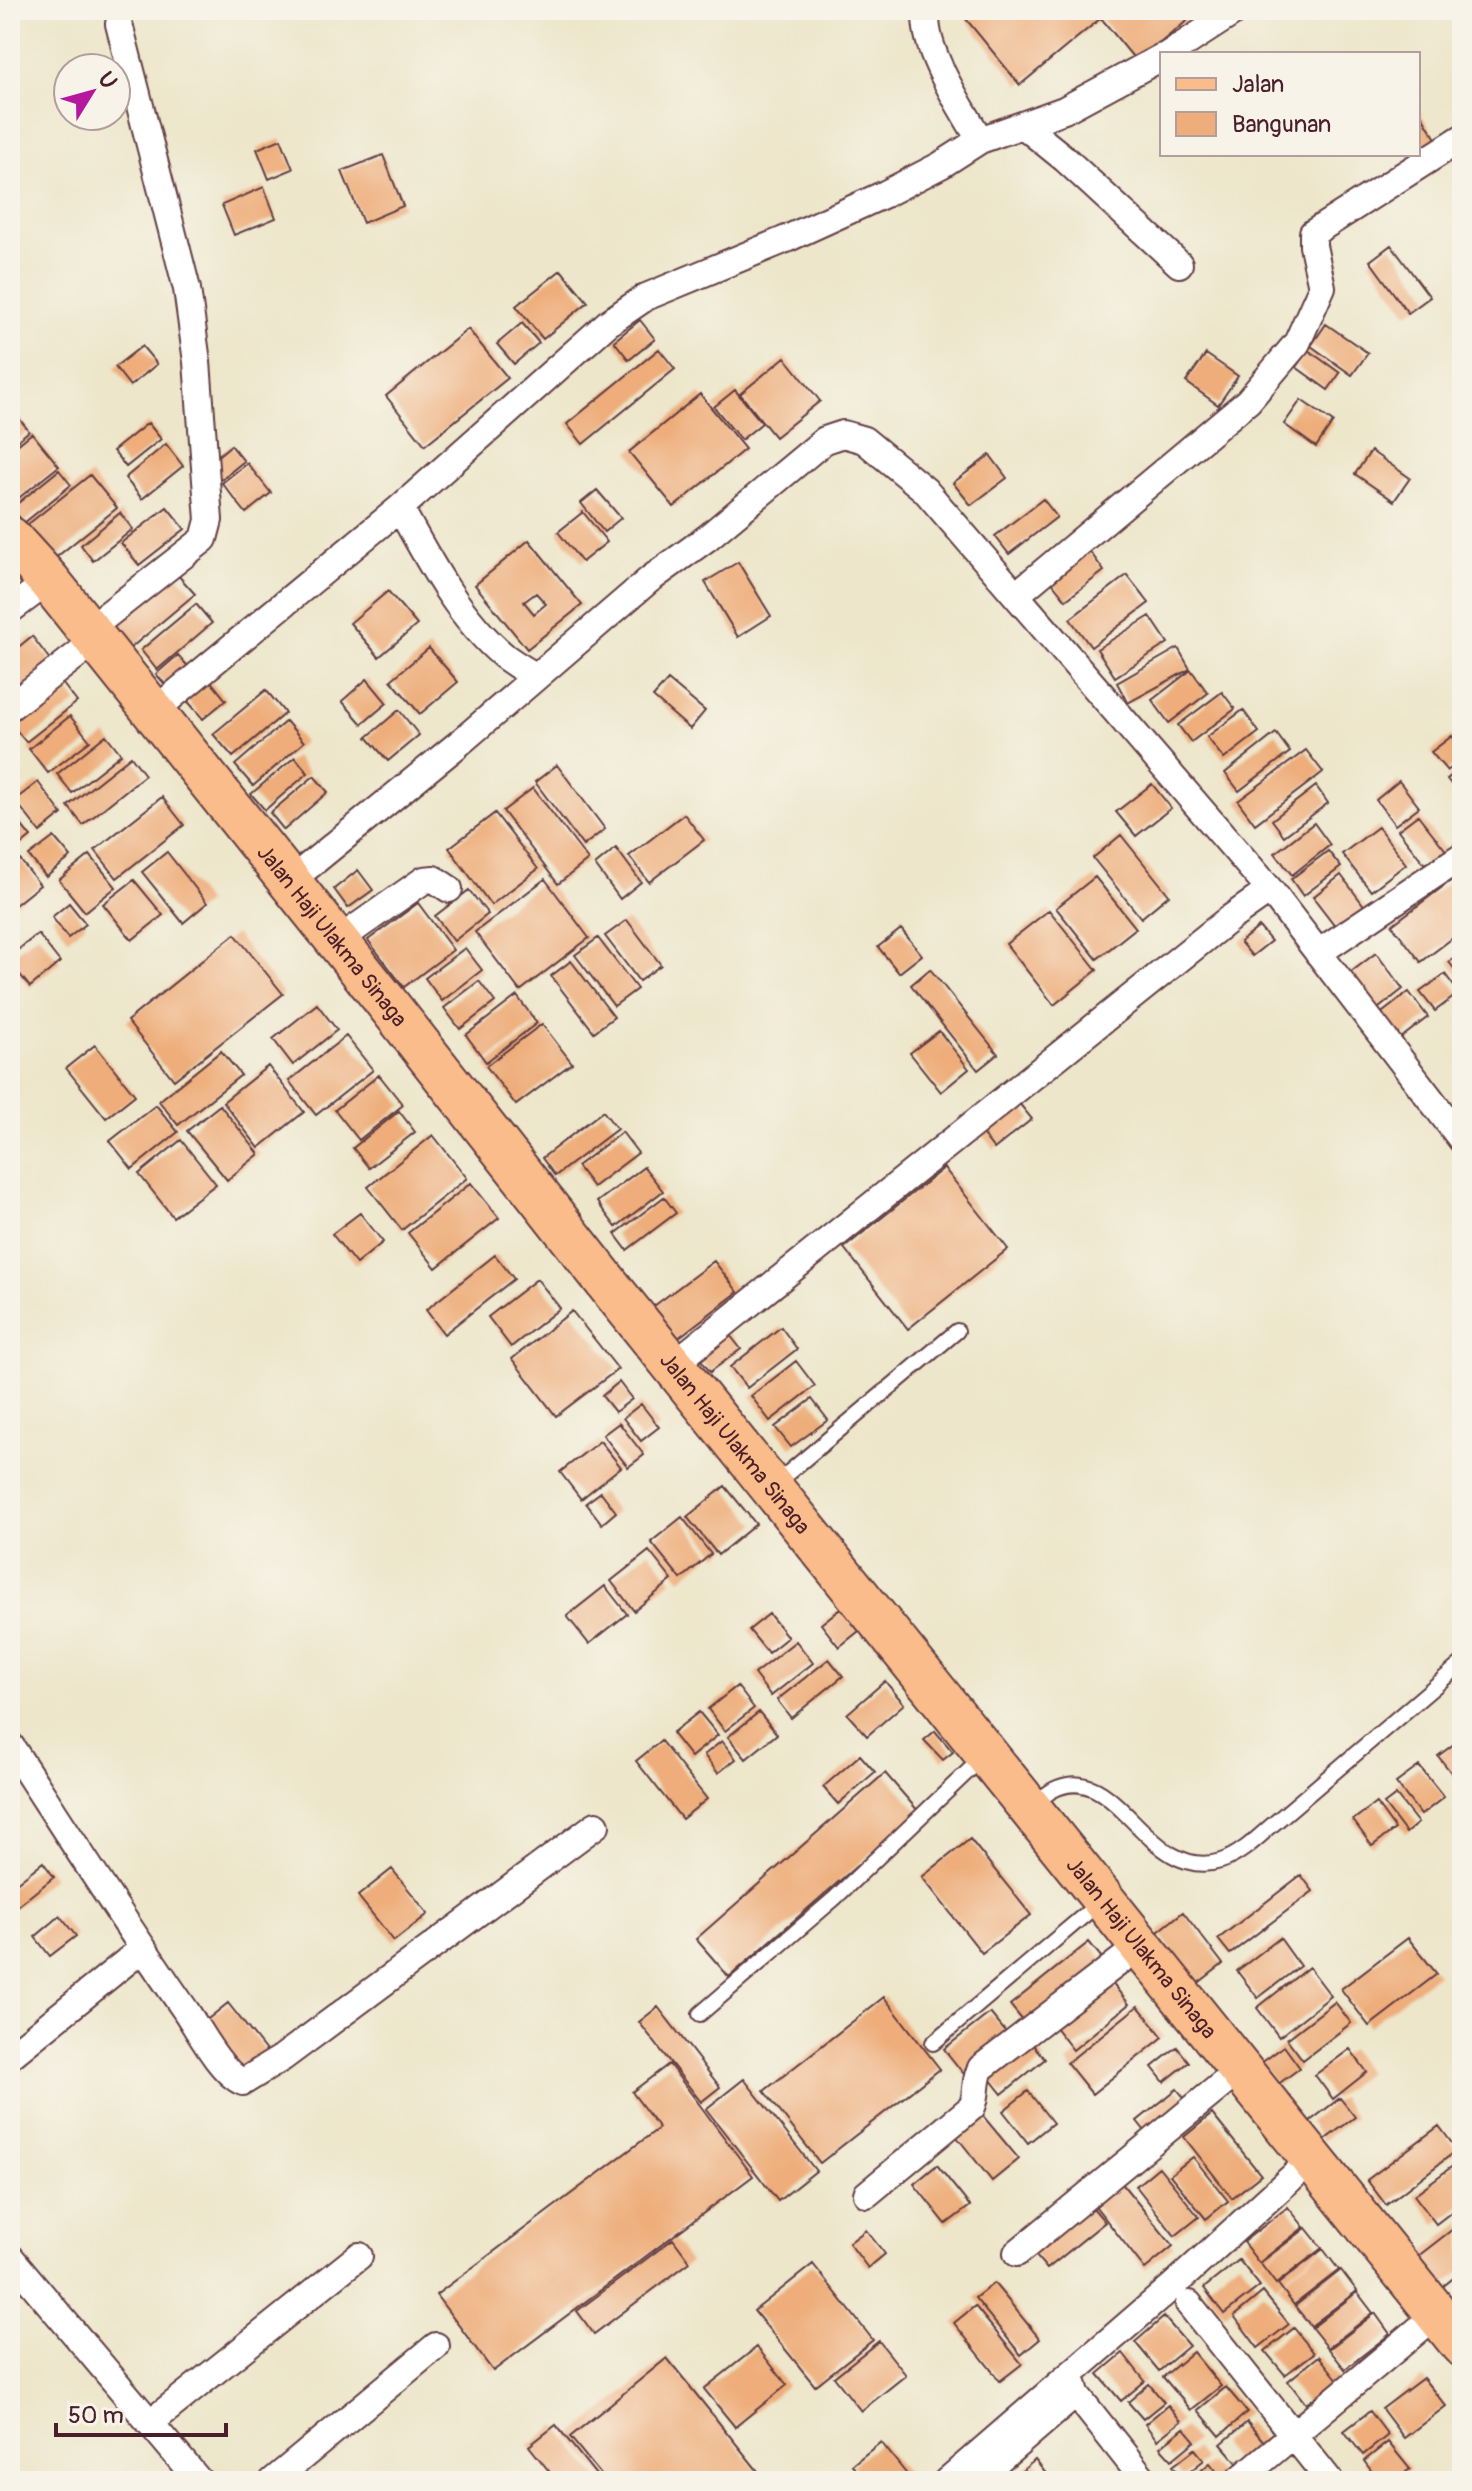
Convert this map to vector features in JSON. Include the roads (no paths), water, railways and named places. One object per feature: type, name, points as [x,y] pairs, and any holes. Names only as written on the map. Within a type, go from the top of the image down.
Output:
[{"type":"main road","name":"Jalan Haji Ulakma Sinaga","points":[[10,538],[49,581],[604,1280],[1450,2330]]},
{"type":"street","points":[[927,10],[925,20],[938,66],[980,140]]},
{"type":"street","points":[[1172,52],[1237,10]]},
{"type":"street","points":[[10,707],[204,539],[209,520],[197,362],[187,289],[119,24]]},
{"type":"street","points":[[153,712],[400,508],[608,323],[646,297],[885,194],[941,165],[980,140],[1064,110],[1160,58]]},
{"type":"street","points":[[1023,125],[1065,159],[1179,264]]},
{"type":"street","points":[[1016,595],[1248,401],[1297,343],[1322,287],[1313,233],[1462,138]]},
{"type":"street","points":[[289,882],[456,746],[649,580],[707,538],[825,440],[843,434],[864,440],[925,490],[1270,890],[1462,1140]]},
{"type":"street","points":[[400,508],[433,568],[468,616],[504,656],[535,676]]},
{"type":"street","points":[[10,610],[49,581]]},
{"type":"street","points":[[1318,953],[1462,856]]},
{"type":"street","points":[[337,941],[424,880],[434,879],[449,889]]},
{"type":"street","points":[[674,1364],[1229,919],[1270,890]]},
{"type":"street","points":[[10,1745],[142,1949],[237,2080],[247,2081],[596,1825]]},
{"type":"street","points":[[867,2194],[972,2107],[981,2068],[1141,1945]]},
{"type":"street","points":[[10,2056],[142,1949]]},
{"type":"street","points":[[1017,2253],[1241,2069]]},
{"type":"street","points":[[947,2481],[1175,2284],[1311,2160]]},
{"type":"street","points":[[150,2423],[359,2256]]},
{"type":"street","points":[[10,2257],[199,2481]]},
{"type":"street","points":[[1189,2304],[1330,2481]]},
{"type":"street","points":[[1238,2481],[1293,2435],[1450,2330]]},
{"type":"street","points":[[273,2481],[436,2346]]},
{"type":"street","points":[[985,2481],[984,2475],[990,2468],[1075,2390],[1145,2481]]},
{"type":"lane","points":[[772,1487],[957,1331]]},
{"type":"lane","points":[[1029,1807],[1054,1789],[1074,1785],[1103,1793],[1160,1849],[1177,1859],[1203,1864],[1222,1861],[1247,1846],[1462,1663]]},
{"type":"lane","points":[[700,2014],[835,1898],[987,1754]]},
{"type":"lane","points":[[933,2043],[1104,1899]]}]
